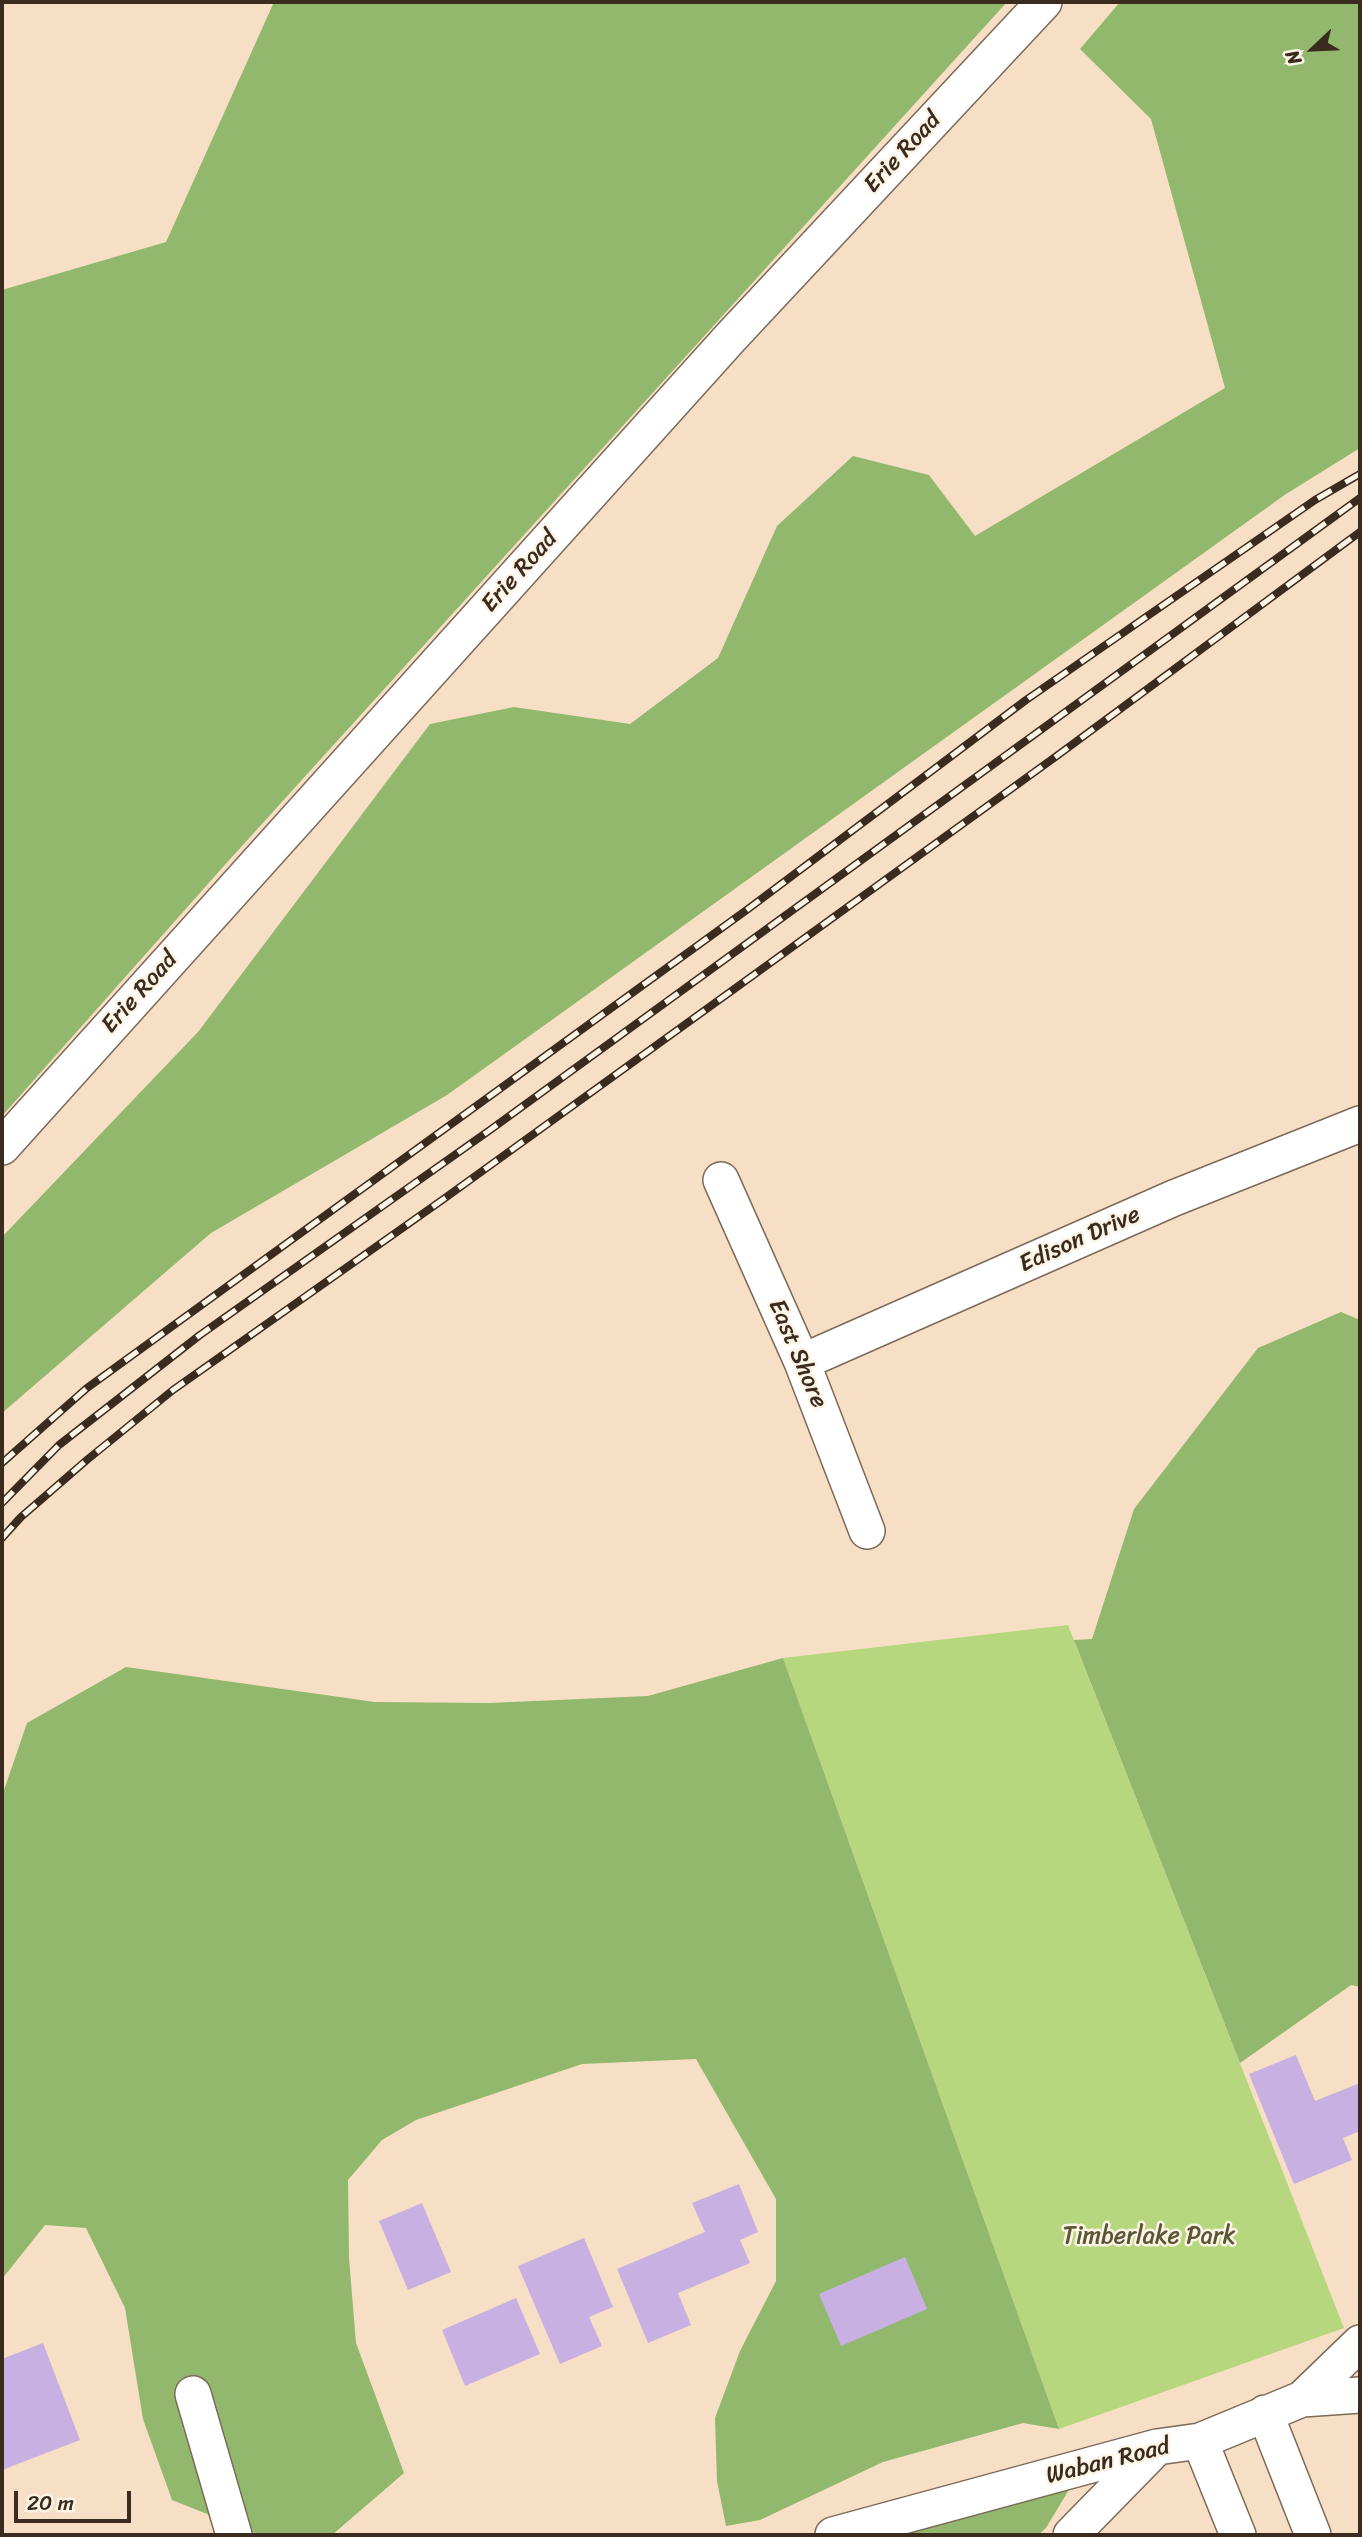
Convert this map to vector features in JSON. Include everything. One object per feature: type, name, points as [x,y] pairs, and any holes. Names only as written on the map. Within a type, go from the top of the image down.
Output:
[{"type":"street","name":"Erie Road","points":[[2,1147],[731,337],[1044,2]]},
{"type":"street","name":"Edison Drive","points":[[802,1362],[1174,1198],[1360,1124]]},
{"type":"street","name":"East Shore","points":[[721,1180],[802,1362],[867,1531]]},
{"type":"street","name":"Waban Road","points":[[832,2535],[1157,2447],[1200,2441],[1302,2399],[1360,2343]]},
{"type":"street","points":[[192,2395],[234,2535]]},
{"type":"street","points":[[1302,2399],[1360,2395]]},
{"type":"street","points":[[1265,2413],[1313,2535]]},
{"type":"street","points":[[1200,2441],[1238,2535]]},
{"type":"street","points":[[1072,2535],[1157,2447]]},
{"type":"green space","points":[[274,2],[1007,2],[222,868],[2,1116],[2,290],[166,242]]},
{"type":"green space","points":[[1120,2],[1360,2],[1360,448],[1286,494],[447,1095],[211,1233],[2,1413],[2,1237],[198,1032],[430,724],[514,707],[630,724],[718,658],[777,526],[853,456],[929,475],[975,536],[1225,388],[1151,119],[1080,49]]},
{"type":"green space","points":[[1341,1312],[1360,1320],[1360,1987],[1351,1985],[1240,2063],[1074,1640],[1092,1639],[1134,1509],[1258,1348]]},
{"type":"green space","name":"Timberlake Park","points":[[1068,1625],[1344,2328],[1059,2429],[783,1658]]},
{"type":"green space","points":[[783,1658],[1059,2429],[1023,2423],[883,2462],[760,2520],[726,2526],[717,2481],[715,2418],[740,2351],[776,2281],[776,2199],[696,2059],[582,2064],[416,2120],[382,2140],[348,2180],[349,2258],[356,2343],[404,2473],[332,2535],[260,2535],[172,2500],[143,2419],[125,2308],[86,2228],[45,2225],[2,2279],[2,1796],[27,1723],[126,1667],[375,1702],[489,1703],[648,1696]]},
{"type":"green space","points":[[1070,2488],[1046,2528],[1038,2535],[883,2535]]},
{"type":"building","points":[[1296,2055],[1315,2101],[1360,2083],[1360,2131],[1343,2138],[1352,2160],[1294,2184],[1249,2074]]},
{"type":"building","points":[[739,2184],[758,2232],[740,2240],[750,2263],[678,2293],[691,2325],[648,2343],[617,2269],[705,2232],[692,2203]]},
{"type":"building","points":[[422,2203],[451,2272],[408,2290],[379,2221]]},
{"type":"building","points":[[584,2238],[613,2307],[589,2317],[602,2346],[560,2364],[518,2266]]},
{"type":"building","points":[[905,2257],[927,2309],[841,2346],[819,2294]]},
{"type":"building","points":[[516,2298],[540,2354],[465,2386],[442,2330]]},
{"type":"building","points":[[43,2343],[80,2440],[2,2470],[2,2359]]},
{"type":"railway","points":[[2,1463],[87,1388],[748,909],[1026,700],[1315,500],[1360,474]]},
{"type":"railway","points":[[2,1503],[59,1445],[200,1335],[490,1130],[1360,498]]},
{"type":"railway","points":[[2,1538],[21,1517],[88,1459],[173,1390],[445,1198],[1058,755],[1360,532]]}]
